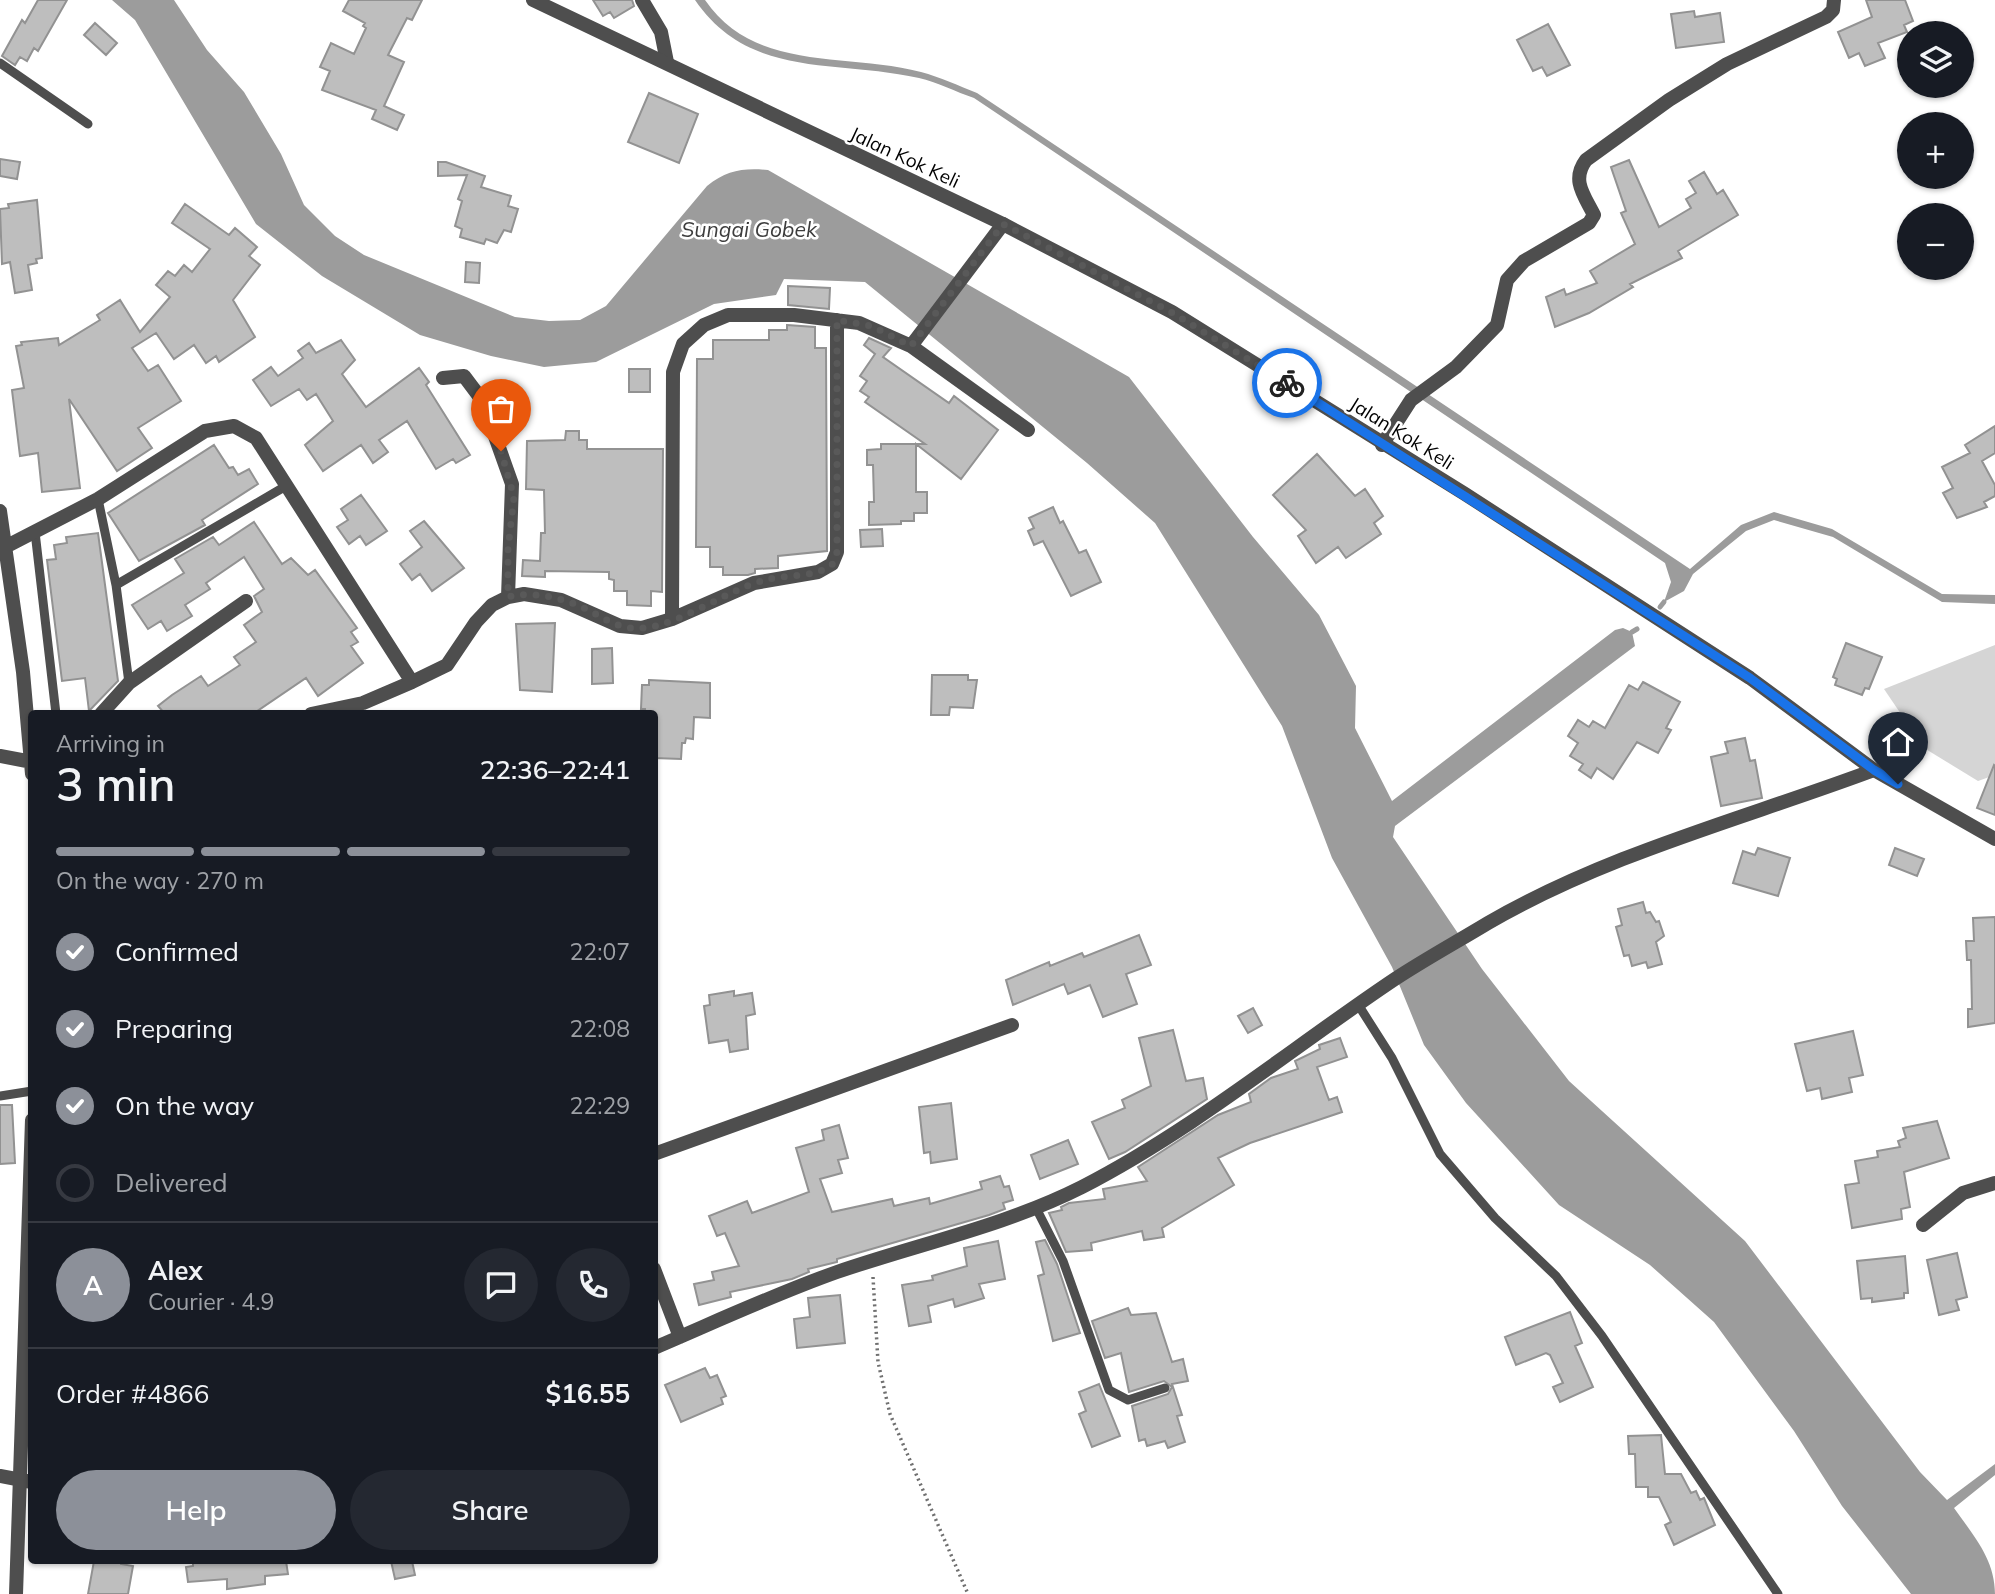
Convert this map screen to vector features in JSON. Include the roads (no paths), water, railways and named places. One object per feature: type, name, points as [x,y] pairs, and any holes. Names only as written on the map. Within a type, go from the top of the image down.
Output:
[{"type":"street","name":"Jalan Kok Keli","points":[[533,0],[1003,224],[1171,312],[1465,494],[1750,678],[1874,770],[1995,839]]},
{"type":"street","points":[[642,0],[661,32],[667,62]]},
{"type":"street","points":[[1382,445],[1411,400],[1456,367],[1497,325],[1507,280],[1524,261],[1589,223],[1594,215],[1578,184],[1578,171],[1586,160],[1669,100],[1727,64],[1826,17],[1833,10],[1834,0]]},
{"type":"street","points":[[911,346],[1003,224]]},
{"type":"street","points":[[672,619],[673,372],[683,344],[704,325],[728,315],[765,313],[872,326],[911,346],[1028,430]]},
{"type":"street","points":[[330,710],[363,703],[447,664],[476,622],[492,605],[508,597],[524,594],[561,600],[628,628],[649,627],[754,583],[826,569],[836,558],[837,320]]},
{"type":"street","points":[[443,378],[464,376],[476,388],[509,473],[514,497],[508,549],[508,597]]},
{"type":"street","points":[[7,547],[98,499],[205,431],[220,426],[234,426],[256,438],[412,682]]},
{"type":"street","points":[[0,510],[7,547],[28,735]]},
{"type":"street","points":[[105,710],[129,683],[246,601]]},
{"type":"street","points":[[0,757],[28,762]]},
{"type":"street","points":[[658,1346],[798,1287],[1036,1208],[1100,1178],[1388,984],[1490,922],[1571,879],[1630,854],[1769,809],[1874,770]]},
{"type":"street","points":[[658,1153],[1012,1025]]},
{"type":"street","points":[[1923,1225],[1963,1194],[1995,1182]]},
{"type":"street","points":[[658,1279],[680,1337]]},
{"type":"street","points":[[16,1594],[25,1481],[28,1326]]},
{"type":"street","points":[[0,1476],[25,1481]]},
{"type":"lane","points":[[0,63],[88,124]]},
{"type":"lane","points":[[116,585],[286,486]]},
{"type":"lane","points":[[98,499],[116,585],[129,683]]},
{"type":"lane","points":[[34,532],[56,710]]},
{"type":"lane","points":[[1359,1006],[1392,1058],[1440,1154],[1472,1193],[1556,1276],[1572,1296],[1779,1594]]},
{"type":"lane","points":[[0,1097],[28,1092]]},
{"type":"lane","points":[[1036,1208],[1063,1261],[1109,1390],[1128,1399],[1165,1388]]},
{"type":"water","name":"Sungai Gobek","points":[[112,0],[174,0],[207,50],[244,92],[281,154],[304,205],[335,236],[364,255],[515,317],[549,321],[580,320],[606,306],[707,186],[721,176],[736,171],[768,170],[1129,377],[1253,537],[1319,615],[1356,686],[1355,728],[1392,801],[1615,630],[1623,628],[1632,632],[1635,646],[1395,826],[1393,837],[1482,969],[1569,1081],[1745,1241],[1920,1472],[1947,1500],[1995,1464],[1995,1475],[1954,1508],[1987,1559],[1995,1594],[1911,1594],[1842,1506],[1794,1431],[1714,1322],[1650,1265],[1559,1205],[1466,1103],[1424,1045],[1392,967],[1332,858],[1282,726],[1155,523],[1087,463],[865,282],[784,279],[776,295],[714,304],[596,362],[544,367],[491,356],[420,335],[322,276],[256,224],[135,20]]},
{"type":"water","points":[[695,0],[705,0],[726,23],[749,39],[776,50],[921,72],[977,93],[1690,569],[1741,525],[1774,512],[1832,529],[1942,594],[1995,595],[1995,604],[1942,602],[1833,537],[1774,520],[1746,531],[1693,574],[1684,591],[1664,602],[1671,582],[1665,563],[974,98],[919,78],[796,62],[768,55],[742,43],[717,26]]},
{"type":"waterway","points":[[1660,607],[1664,602]]},
{"type":"waterway","points":[[1632,632],[1637,629]]}]
